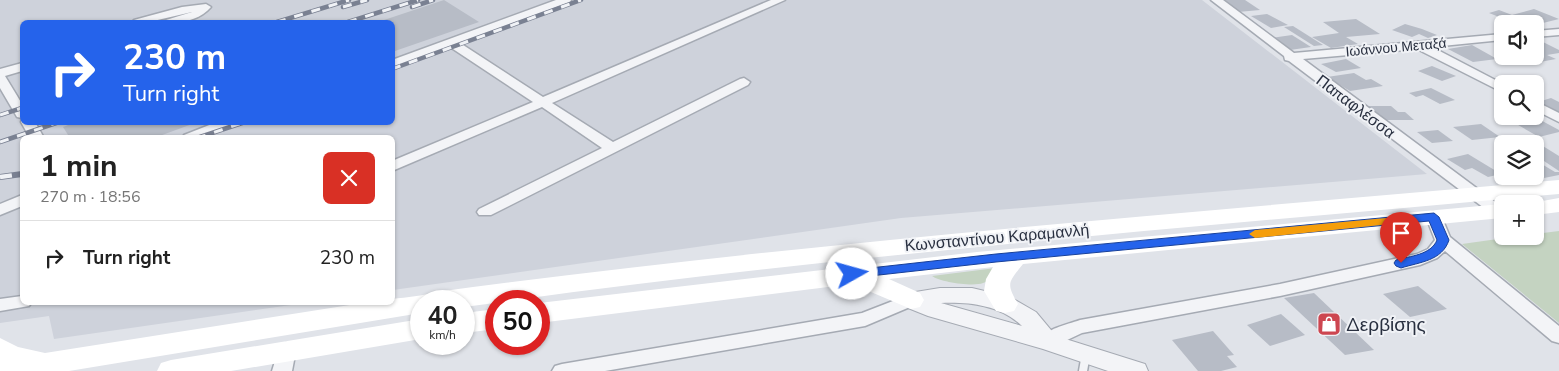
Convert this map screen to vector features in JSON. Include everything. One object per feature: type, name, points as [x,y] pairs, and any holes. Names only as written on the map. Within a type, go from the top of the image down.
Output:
[{"type":"main road","name":"Κωνσταντίνου Καραμανλή","points":[[475,296],[585,281],[869,249],[1559,187]]},
{"type":"main road","points":[[1544,207],[1559,205]]},
{"type":"main road","name":"Κωνσταντίνου Καραμανλή","points":[[550,312],[852,274],[1016,256],[1494,212]]},
{"type":"main road","points":[[1005,304],[997,294],[996,283],[1016,256]]},
{"type":"main road","points":[[852,274],[911,300]]},
{"type":"main road","points":[[0,371],[410,306]]},
{"type":"main road","points":[[171,371],[284,360],[410,331]]},
{"type":"main road","points":[[0,349],[16,358],[52,362]]},
{"type":"street","points":[[395,63],[566,0]]},
{"type":"street","points":[[395,166],[780,0]]},
{"type":"street","name":"Παπαφλέσσα","points":[[1216,0],[1494,207]]},
{"type":"street","points":[[145,20],[182,10],[206,7],[198,14],[177,20]]},
{"type":"street","points":[[1544,33],[1559,32]]},
{"type":"street","name":"Ιωάννου Μεταξά","points":[[1289,56],[1420,46],[1494,38]]},
{"type":"street","points":[[450,42],[612,148]]},
{"type":"street","points":[[1420,46],[1494,84]]},
{"type":"street","points":[[0,63],[20,57]]},
{"type":"street","points":[[0,73],[20,68]]},
{"type":"street","points":[[0,78],[20,111]]},
{"type":"street","points":[[484,212],[744,82]]},
{"type":"street","points":[[1544,110],[1559,118]]},
{"type":"street","points":[[197,135],[222,125]]},
{"type":"street","points":[[0,210],[20,201]]},
{"type":"street","points":[[1434,217],[1443,240],[1559,336]]},
{"type":"street","points":[[1048,342],[1060,334],[1080,327],[1280,290],[1420,259],[1431,255],[1440,248],[1443,240]]},
{"type":"street","points":[[562,371],[865,320],[911,300],[926,296],[952,295],[1005,304],[1029,319],[1048,342]]},
{"type":"street","points":[[911,300],[936,310],[1048,342],[1085,363],[1136,371]]},
{"type":"street","points":[[0,305],[20,302]]},
{"type":"shaded area","points":[[0,0],[1202,0],[1427,174],[901,218],[395,290],[395,135],[20,135],[20,305],[291,305],[54,339],[49,316],[0,323]]},
{"type":"green space","points":[[1559,231],[1559,323],[1462,244],[1494,240],[1494,245],[1544,245],[1544,233]]},
{"type":"green space","points":[[996,268],[987,281],[978,284],[949,282],[932,276]]},
{"type":"building","points":[[444,0],[479,22],[395,51],[395,20],[384,20]]},
{"type":"building","points":[[1222,0],[1245,0],[1260,10],[1238,12]]},
{"type":"building","points":[[1534,9],[1559,19],[1544,23],[1544,15],[1512,15]]},
{"type":"building","points":[[1499,10],[1512,15],[1494,15],[1489,13]]},
{"type":"building","points":[[1267,14],[1288,25],[1271,28],[1251,16]]},
{"type":"building","points":[[1356,19],[1380,34],[1346,37],[1358,44],[1331,48],[1312,37],[1339,33],[1323,22]]},
{"type":"building","points":[[1405,24],[1437,35],[1428,38],[1419,34],[1412,37],[1392,30]]},
{"type":"building","points":[[1293,26],[1323,45],[1314,46],[1284,27]]},
{"type":"building","points":[[1292,35],[1311,47],[1290,50],[1271,38]]},
{"type":"building","points":[[1544,42],[1559,50],[1559,53],[1547,55],[1556,59],[1544,61]]},
{"type":"building","points":[[1472,45],[1494,57],[1494,59],[1473,62],[1448,49]]},
{"type":"building","points":[[1346,59],[1361,68],[1336,72],[1321,64]]},
{"type":"building","points":[[1432,66],[1456,76],[1442,81],[1418,71]]},
{"type":"building","points":[[1354,73],[1383,86],[1350,91],[1327,77]]},
{"type":"building","points":[[1431,88],[1455,100],[1440,104],[1423,95],[1416,97],[1409,93]]},
{"type":"building","points":[[1551,98],[1559,102],[1559,117],[1544,110],[1544,100]]},
{"type":"building","points":[[1368,106],[1391,106],[1398,112],[1405,112],[1414,120],[1383,120]]},
{"type":"building","points":[[1544,122],[1559,130],[1559,132],[1544,136],[1535,135],[1518,125],[1544,125]]},
{"type":"building","points":[[1481,124],[1497,135],[1494,135],[1494,138],[1472,140],[1453,127]]},
{"type":"building","points":[[68,125],[190,125],[162,135],[68,135],[63,127]]},
{"type":"building","points":[[1438,130],[1453,141],[1432,143],[1417,132]]},
{"type":"building","points":[[1544,147],[1559,156],[1559,171],[1544,161]]},
{"type":"building","points":[[1468,154],[1494,170],[1494,176],[1488,177],[1472,168],[1465,170],[1447,159]]},
{"type":"building","points":[[1544,165],[1555,172],[1559,172],[1559,175],[1544,178]]},
{"type":"building","points":[[1418,286],[1447,309],[1410,317],[1383,294]]},
{"type":"building","name":"Δερβίσης","points":[[1314,293],[1374,350],[1345,355],[1284,298]]},
{"type":"building","points":[[1281,314],[1305,335],[1270,346],[1247,325]]},
{"type":"building","points":[[1213,331],[1234,355],[1227,356],[1237,367],[1221,371],[1198,371],[1172,340]]},
{"type":"railway","points":[[284,20],[349,0]]},
{"type":"railway","points":[[343,7],[367,0]]},
{"type":"railway","points":[[354,20],[418,0]]},
{"type":"railway","points":[[412,7],[433,0]]},
{"type":"railway","points":[[395,68],[581,0]]},
{"type":"railway","points":[[0,115],[20,109]]},
{"type":"railway","points":[[21,135],[50,125]]},
{"type":"railway","points":[[206,135],[236,125]]},
{"type":"railway","points":[[0,142],[20,135]]},
{"type":"railway","points":[[0,177],[20,174]]},
{"type":"slow traffic","points":[[1255,234],[1386,222]]},
{"type":"place","name":"Δερβίσης","points":[[1329,324]]},
{"type":"route","points":[[852,274],[996,258],[1434,217],[1443,240],[1440,248],[1431,255],[1401,263]]}]
